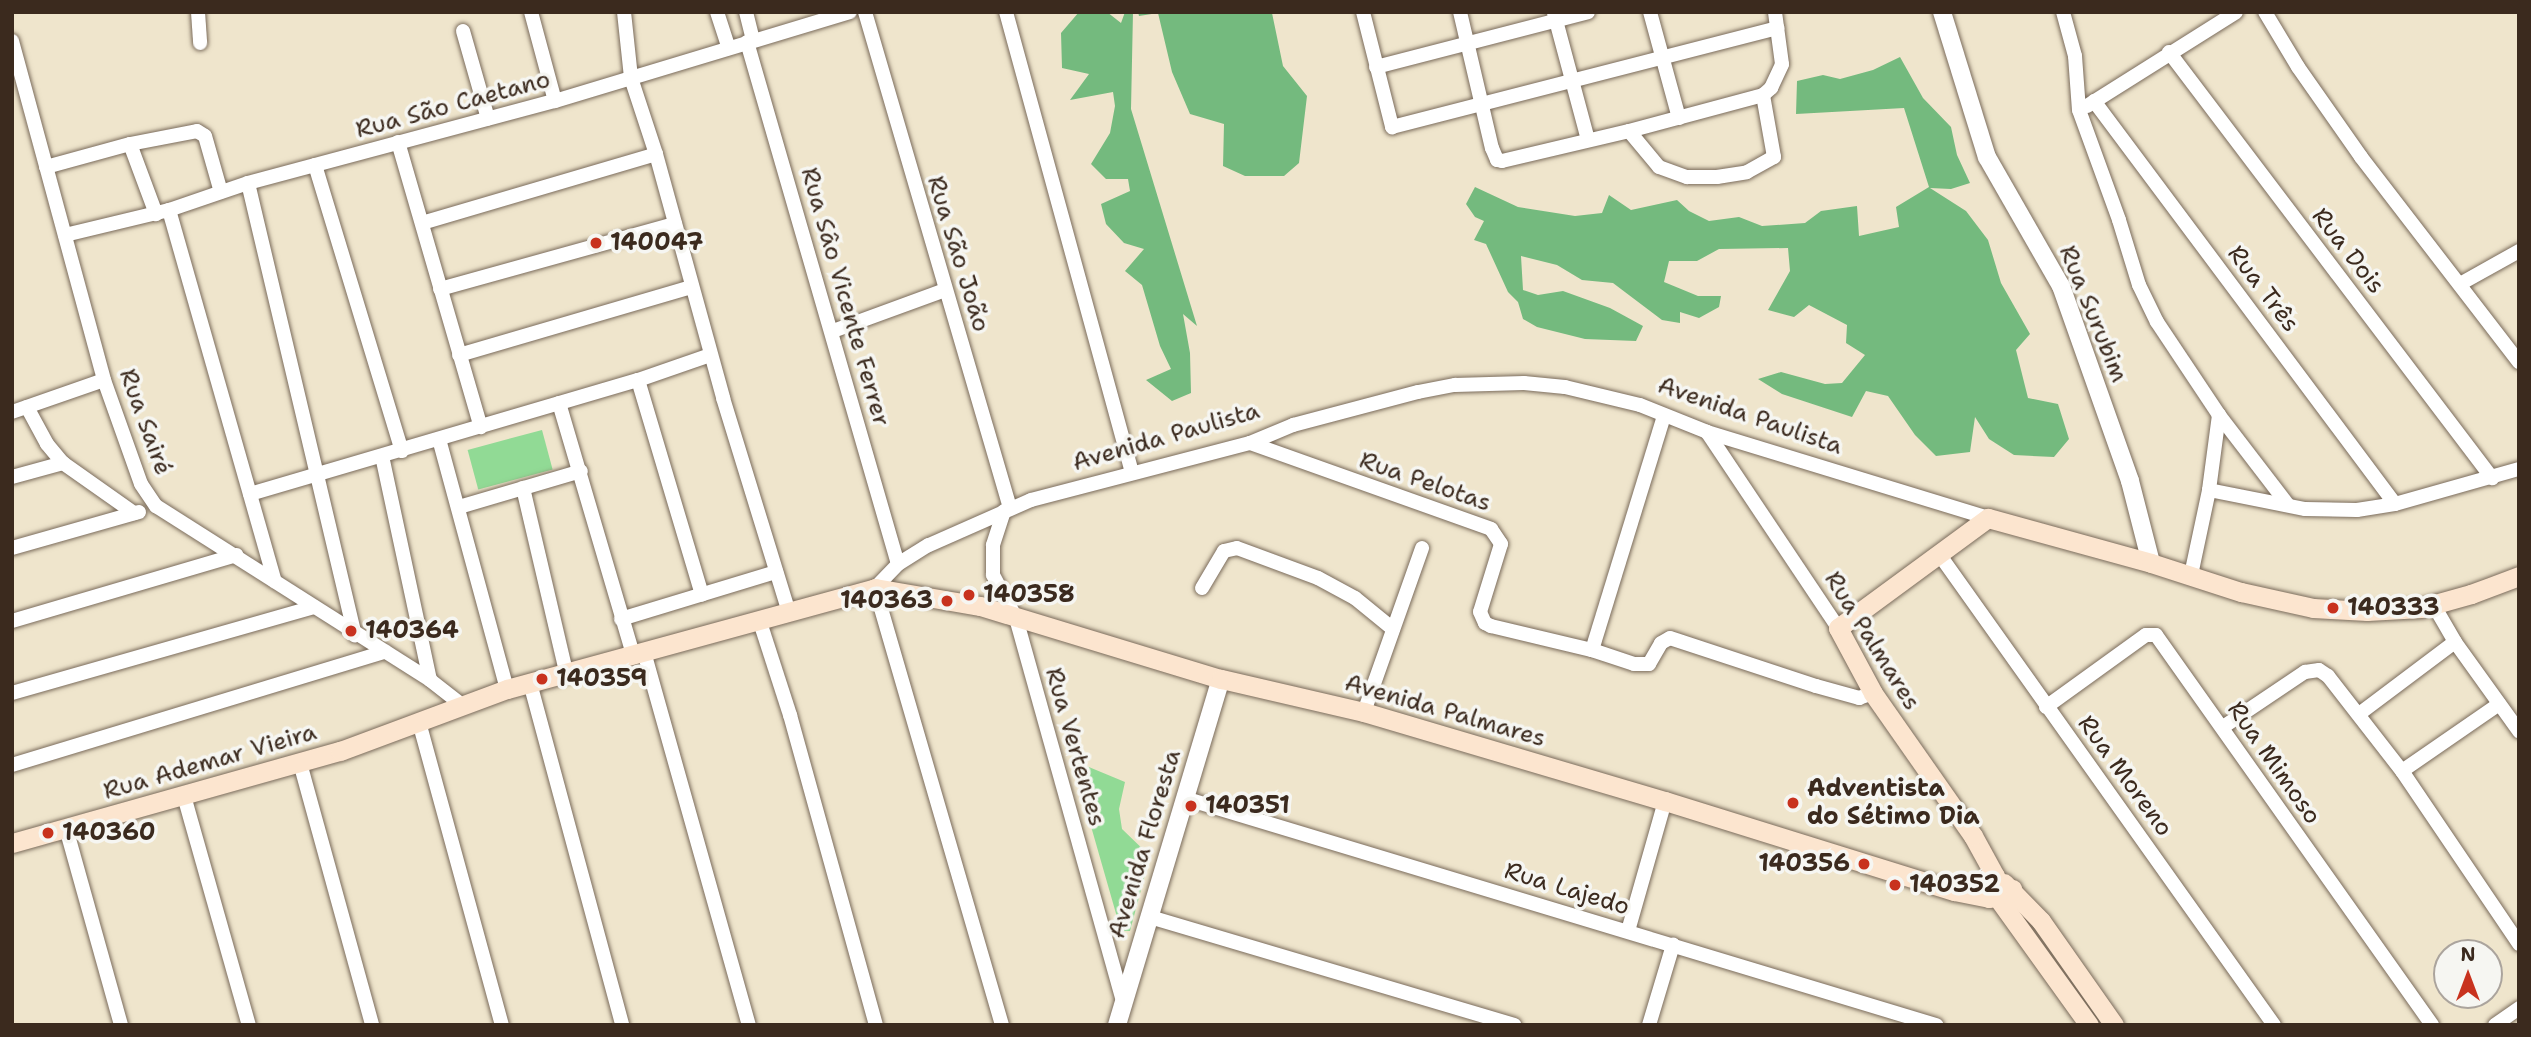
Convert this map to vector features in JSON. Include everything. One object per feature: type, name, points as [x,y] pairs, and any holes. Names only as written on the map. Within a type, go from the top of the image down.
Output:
[{"type":"main road","name":"Avenida Paulista","points":[[1988,518],[2151,563],[2241,592],[2313,607],[2367,611],[2433,604],[2519,576]]},
{"type":"main road","points":[[1838,628],[1988,518]]},
{"type":"main road","points":[[419,722],[461,704],[530,682],[639,654],[788,609],[875,588]]},
{"type":"main road","name":"Avenida Palmares","points":[[875,588],[980,606],[1222,679],[1364,712],[1665,801],[1935,886],[1969,895],[2005,893]]},
{"type":"main road","name":"Rua Palmares","points":[[1838,628],[1873,693],[1973,836],[2005,893]]},
{"type":"main road","name":"Rua Ademar Vieira","points":[[12,843],[300,764],[419,722]]},
{"type":"main road","points":[[2005,893],[2026,933],[2089,1025]]},
{"type":"main road","points":[[2005,893],[2041,921],[2114,1025]]},
{"type":"street","points":[[198,12],[200,43]]},
{"type":"street","points":[[531,12],[555,101]]},
{"type":"street","points":[[624,12],[631,78],[656,154],[710,355],[788,609]]},
{"type":"street","points":[[717,12],[729,48]]},
{"type":"street","name":"Rua Sâo Vicente Ferrer","points":[[746,12],[750,41],[898,564]]},
{"type":"street","name":"Rua São Caetano","points":[[65,235],[162,212],[248,183],[555,101],[850,12]]},
{"type":"street","name":"Rua São João","points":[[865,12],[1007,509]]},
{"type":"street","points":[[1006,12],[1132,472]]},
{"type":"street","points":[[1363,12],[1392,127],[1777,28]]},
{"type":"street","points":[[1460,12],[1497,160],[1510,161],[1763,94],[1771,88],[1782,64],[1775,12]]},
{"type":"street","points":[[1376,67],[1468,44],[1555,16],[1588,12]]},
{"type":"street","points":[[1650,12],[1679,118]]},
{"type":"street","name":"Rua Surubim","points":[[1942,12],[1987,157],[2061,286],[2130,481],[2151,563]]},
{"type":"street","points":[[2063,12],[2075,56],[2079,110],[2142,293],[2157,322],[2219,415],[2288,505]]},
{"type":"street","points":[[2079,110],[2236,12]]},
{"type":"street","points":[[2265,12],[2298,67],[2361,157],[2519,362]]},
{"type":"street","points":[[1555,16],[1588,140]]},
{"type":"street","points":[[463,31],[488,119]]},
{"type":"street","name":"Rua Sairé","points":[[12,41],[104,380],[141,484],[156,506],[236,555],[355,636],[430,680],[461,704]]},
{"type":"street","name":"Rua Dois","points":[[2169,52],[2491,478]]},
{"type":"street","points":[[1629,131],[1659,167],[1676,173],[1700,178],[1747,172],[1774,157],[1763,94]]},
{"type":"street","name":"Rua Três","points":[[2094,101],[2395,504]]},
{"type":"street","points":[[46,167],[130,144],[188,132],[201,132],[205,136],[221,192]]},
{"type":"street","points":[[398,142],[481,427]]},
{"type":"street","points":[[130,144],[162,212],[275,581]]},
{"type":"street","points":[[422,223],[656,154]]},
{"type":"street","points":[[315,165],[402,451]]},
{"type":"street","points":[[248,183],[355,636]]},
{"type":"street","points":[[440,289],[675,224]]},
{"type":"street","points":[[2460,284],[2519,251]]},
{"type":"street","points":[[459,355],[691,287]]},
{"type":"street","points":[[833,331],[945,289]]},
{"type":"street","points":[[250,494],[639,380],[710,355]]},
{"type":"street","points":[[12,412],[104,380]]},
{"type":"street","points":[[639,380],[702,595]]},
{"type":"street","name":"Avenida Paulista","points":[[875,588],[898,564],[929,545],[1007,509],[1132,472],[1250,443],[1293,425],[1418,392],[1455,386],[1524,383],[1565,387],[1640,405],[1707,432],[1988,518]]},
{"type":"street","points":[[559,403],[582,471],[621,619],[639,654],[749,1025]]},
{"type":"street","points":[[27,407],[43,438],[63,463],[134,513]]},
{"type":"street","points":[[2191,575],[2209,489],[2219,415]]},
{"type":"street","points":[[1592,650],[1664,416]]},
{"type":"street","name":"Rua Palmares","points":[[1707,432],[1838,628]]},
{"type":"street","points":[[439,439],[507,689]]},
{"type":"street","name":"Rua Pelotas","points":[[1250,443],[1491,528],[1501,544],[1481,603],[1480,612],[1485,623],[1644,665],[1649,664],[1661,643],[1670,638],[1859,698],[1873,693]]},
{"type":"street","points":[[382,456],[430,680]]},
{"type":"street","points":[[12,477],[63,463]]},
{"type":"street","points":[[2209,489],[2288,505],[2357,510],[2395,504],[2519,469]]},
{"type":"street","points":[[458,506],[582,471]]},
{"type":"street","points":[[523,488],[566,672]]},
{"type":"street","points":[[12,548],[156,506]]},
{"type":"street","name":"Rua Vertentes","points":[[1007,509],[993,545],[993,575],[1016,618],[1123,1000]]},
{"type":"street","points":[[1202,588],[1224,551],[1237,548],[1331,584],[1355,598],[1393,629]]},
{"type":"street","points":[[1364,712],[1423,548]]},
{"type":"street","name":"Rua Moreno","points":[[1939,554],[2274,1025]]},
{"type":"street","points":[[12,621],[236,555]]},
{"type":"street","points":[[621,619],[776,572]]},
{"type":"street","points":[[875,588],[1002,1025]]},
{"type":"street","points":[[2433,604],[2455,642],[2519,731]]},
{"type":"street","points":[[12,693],[314,607]]},
{"type":"street","points":[[759,619],[794,728],[876,1025]]},
{"type":"street","name":"Rua Mimoso","points":[[2046,706],[2152,634],[2223,727],[2432,1025]]},
{"type":"street","points":[[2360,714],[2455,642]]},
{"type":"street","points":[[12,765],[385,652]]},
{"type":"street","points":[[2223,727],[2310,670],[2319,670],[2328,676],[2402,771],[2519,944]]},
{"type":"street","name":"Avenida Floresta","points":[[1117,1025],[1222,679]]},
{"type":"street","points":[[530,682],[622,1025]]},
{"type":"street","points":[[2402,771],[2499,704]]},
{"type":"street","points":[[419,722],[502,1025]]},
{"type":"street","points":[[300,764],[372,1025]]},
{"type":"street","points":[[184,796],[249,1025]]},
{"type":"street","name":"Rua Lajedo","points":[[1184,798],[1936,1025]]},
{"type":"street","points":[[1628,931],[1665,801]]},
{"type":"street","points":[[66,828],[121,1025]]},
{"type":"street","points":[[1150,917],[1514,1025]]},
{"type":"street","points":[[1649,1025],[1672,945]]},
{"type":"street","points":[[2495,1025],[2519,1008]]},
{"type":"green space","points":[[1079,12],[1107,12],[1121,23],[1125,12],[1133,12],[1131,109],[1197,326],[1183,314],[1190,353],[1191,393],[1172,401],[1146,380],[1171,369],[1160,346],[1142,285],[1125,271],[1144,249],[1124,243],[1106,224],[1101,204],[1130,191],[1128,179],[1106,179],[1091,164],[1110,133],[1115,106],[1113,92],[1070,100],[1089,74],[1062,68],[1061,33]]},
{"type":"green space","points":[[1138,12],[1272,13],[1283,66],[1307,96],[1299,163],[1284,176],[1245,176],[1223,166],[1224,124],[1190,114],[1172,72],[1158,13],[1139,16]]},
{"type":"green space","points":[[1900,57],[1923,98],[1951,127],[1957,155],[1970,183],[1951,189],[1930,188],[1966,211],[1988,240],[2001,283],[2030,334],[2016,350],[2028,398],[2058,404],[2069,439],[2054,457],[2014,455],[1989,439],[1975,417],[1970,452],[1936,456],[1915,435],[1888,396],[1866,391],[1852,417],[1782,394],[1758,379],[1781,372],[1825,384],[1842,383],[1865,355],[1846,343],[1847,325],[1809,305],[1794,317],[1768,310],[1790,271],[1788,248],[1719,249],[1697,261],[1669,261],[1664,282],[1698,296],[1721,296],[1719,307],[1699,318],[1680,312],[1680,323],[1662,320],[1613,283],[1582,280],[1557,265],[1521,256],[1523,290],[1538,295],[1563,291],[1610,308],[1643,326],[1636,341],[1585,339],[1537,327],[1523,319],[1518,302],[1508,292],[1486,244],[1474,240],[1484,221],[1475,217],[1466,204],[1475,187],[1518,207],[1575,216],[1602,213],[1609,195],[1631,210],[1677,200],[1689,211],[1709,221],[1739,217],[1762,226],[1805,223],[1821,211],[1857,206],[1859,236],[1899,227],[1896,207],[1929,187],[1904,108],[1796,114],[1797,81],[1823,75],[1840,79],[1873,70]]},
{"type":"green space","points":[[542,430],[553,470],[478,490],[468,450]]},
{"type":"green space","points":[[1072,760],[1125,782],[1119,809],[1122,829],[1150,856],[1130,931],[1121,931]]},
{"type":"place","name":"140047","points":[[596,243]]},
{"type":"place","name":"140358","points":[[969,595]]},
{"type":"place","name":"140363","points":[[947,601]]},
{"type":"place","name":"140333","points":[[2333,608]]},
{"type":"place","name":"140364","points":[[351,631]]},
{"type":"place","name":"140359","points":[[542,679]]},
{"type":"place","name":"Adventista do Sétimo Dia","points":[[1793,803]]},
{"type":"place","name":"140351","points":[[1191,806]]},
{"type":"place","name":"140360","points":[[48,833]]},
{"type":"place","name":"140356","points":[[1864,864]]},
{"type":"place","name":"140352","points":[[1895,885]]}]
